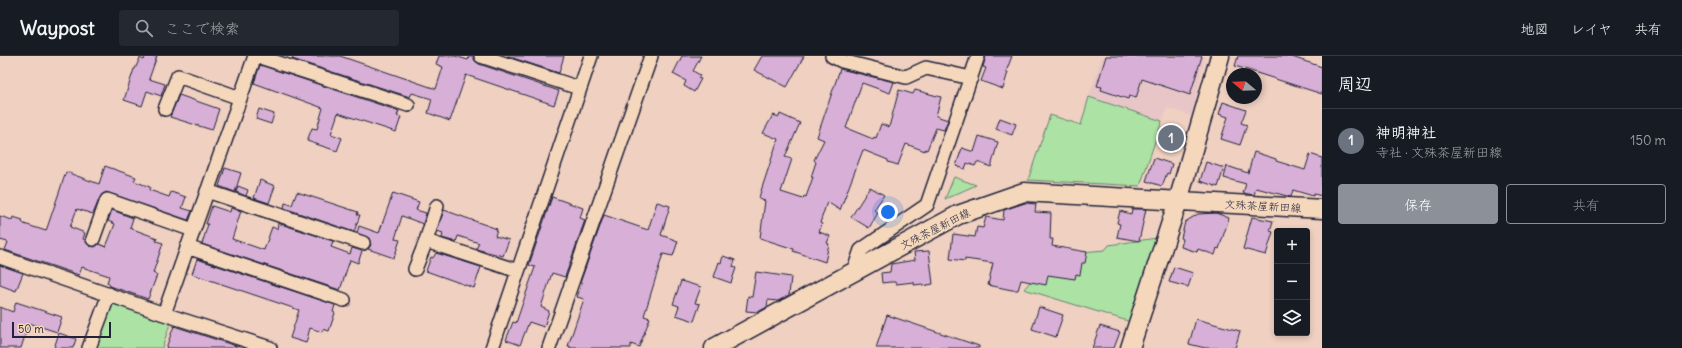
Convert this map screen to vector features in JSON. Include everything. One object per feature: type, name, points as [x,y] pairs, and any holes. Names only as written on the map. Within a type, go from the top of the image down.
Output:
[{"type":"main road","points":[[1130,348],[1178,201],[1220,56]]},
{"type":"main road","name":"文殊茶屋新田線","points":[[714,348],[958,215],[1024,192],[1322,209]]},
{"type":"street","points":[[164,314],[256,56],[408,105]]},
{"type":"street","points":[[481,56],[579,88]]},
{"type":"street","points":[[492,348],[591,56]]},
{"type":"street","points":[[549,348],[650,56]]},
{"type":"street","points":[[832,56],[842,61],[906,76],[926,68],[971,78]]},
{"type":"street","points":[[853,272],[861,250],[927,205],[978,56]]},
{"type":"street","points":[[165,109],[178,76],[240,98]]},
{"type":"street","points":[[207,191],[363,243]]},
{"type":"street","points":[[93,239],[106,200],[193,230]]},
{"type":"street","points":[[415,269],[437,206]]},
{"type":"street","points":[[426,241],[518,271]]},
{"type":"street","points":[[187,247],[344,300]]},
{"type":"street","points":[[0,257],[164,314],[270,348]]},
{"type":"street","points":[[89,348],[109,294]]},
{"type":"shaded area","points":[[1102,56],[1205,56],[1192,116],[1167,108],[1162,121],[1089,97]]},
{"type":"green space","points":[[1089,97],[1162,121],[1140,186],[1028,180],[1050,115],[1081,125]]},
{"type":"green space","points":[[954,177],[976,185],[945,199]]},
{"type":"green space","points":[[1157,238],[1131,322],[1024,289],[1035,276],[1082,252],[1105,250],[1109,245]]},
{"type":"green space","points":[[110,301],[171,321],[162,348],[94,348]]},
{"type":"building","points":[[145,56],[157,56],[149,79],[165,84],[161,96],[147,91],[142,106],[124,100],[134,69],[140,58],[144,60]]},
{"type":"building","points":[[293,56],[340,56],[436,89],[443,67],[436,64],[439,56],[455,56],[468,60],[469,56],[473,56],[475,61],[479,64],[559,91],[554,105],[466,75],[450,121],[428,113],[432,99],[412,93],[410,97],[292,59]]},
{"type":"building","points":[[507,56],[564,56],[559,73]]},
{"type":"building","points":[[682,56],[701,56],[693,71],[700,75],[698,78],[701,79],[694,92],[684,86],[686,81],[673,74]]},
{"type":"building","points":[[762,56],[804,56],[787,87],[754,70]]},
{"type":"building","points":[[986,56],[1012,56],[1006,72],[1008,72],[1003,89],[981,81],[986,68],[983,67]]},
{"type":"building","points":[[1106,56],[1202,56],[1190,95],[1142,79],[1136,98],[1129,96],[1128,99],[1101,90],[1102,87],[1097,86]]},
{"type":"building","points":[[1238,56],[1289,56],[1322,67],[1322,94],[1262,75],[1262,68],[1241,68],[1235,66]]},
{"type":"building","points":[[260,65],[399,111],[397,116],[401,117],[396,132],[338,113],[331,134],[342,138],[337,151],[307,141],[312,128],[317,129],[323,108],[254,83]]},
{"type":"building","points":[[840,69],[894,82],[890,93],[862,83],[846,128],[873,139],[874,137],[876,138],[881,124],[889,127],[899,90],[913,94],[915,90],[941,97],[936,116],[948,120],[944,130],[936,128],[927,150],[925,149],[925,151],[906,144],[898,165],[863,150],[840,210],[827,202],[820,223],[822,224],[819,232],[830,236],[827,243],[829,244],[825,262],[793,251],[794,249],[760,238],[765,201],[759,199],[778,139],[763,133],[773,115],[779,117],[780,114],[800,123],[785,157],[792,159],[781,192],[803,199],[804,196],[806,197],[813,177],[811,177],[816,162],[814,160],[824,140],[817,137]]},
{"type":"building","points":[[179,95],[219,109],[212,130],[170,117]]},
{"type":"building","points":[[1223,102],[1246,110],[1241,123],[1247,125],[1240,145],[1221,139],[1228,117],[1219,114]]},
{"type":"building","points":[[259,109],[274,114],[271,124],[256,119]]},
{"type":"building","points":[[1000,118],[1016,124],[1012,135],[996,129]]},
{"type":"building","points":[[979,136],[998,142],[991,167],[977,162],[975,166],[967,163],[965,169],[956,166],[962,148],[974,152]]},
{"type":"building","points":[[1254,152],[1305,170],[1310,154],[1322,158],[1322,196],[1314,194],[1313,196],[1293,190],[1291,197],[1256,188],[1254,195],[1243,193],[1246,184],[1224,178],[1227,166],[1248,173]]},
{"type":"building","points":[[1154,158],[1172,164],[1169,174],[1167,173],[1162,186],[1146,181]]},
{"type":"building","points":[[1206,162],[1224,168],[1218,187],[1200,181]]},
{"type":"building","points":[[105,166],[136,177],[134,181],[150,187],[149,190],[169,197],[171,192],[186,197],[182,208],[192,211],[188,220],[106,192],[100,197],[93,214],[77,209],[70,227],[85,233],[83,239],[90,246],[95,247],[99,244],[106,247],[115,224],[108,221],[112,210],[133,218],[130,228],[157,238],[156,241],[163,243],[153,273],[157,275],[148,299],[110,286],[107,283],[109,276],[82,267],[79,275],[5,250],[8,242],[0,240],[0,216],[12,220],[13,217],[23,220],[22,222],[24,224],[46,231],[66,172],[99,184]]},
{"type":"building","points":[[225,168],[241,173],[235,192],[219,186]]},
{"type":"building","points":[[260,180],[275,186],[269,203],[254,198]]},
{"type":"building","points":[[238,186],[248,190],[246,196],[236,192]]},
{"type":"building","points":[[870,187],[884,195],[874,210],[878,213],[869,228],[851,217]]},
{"type":"building","points":[[297,192],[358,212],[357,215],[360,215],[354,232],[284,208],[285,203],[292,205]]},
{"type":"building","points":[[393,193],[419,202],[416,210],[426,213],[423,224],[402,216],[395,239],[400,240],[394,258],[368,249],[371,245],[369,238],[357,233],[359,226],[379,233]]},
{"type":"building","points":[[552,197],[583,208],[580,218],[585,220],[565,277],[552,273],[541,307],[549,311],[544,327],[529,322],[520,345],[506,340],[513,322],[516,323],[535,267],[529,265]]},
{"type":"building","points":[[657,202],[670,206],[661,235],[678,241],[673,256],[663,254],[644,316],[650,318],[639,347],[631,344],[631,348],[570,348],[570,346],[568,346],[584,299],[577,297],[582,283],[580,283],[604,215],[648,230]]},
{"type":"building","points":[[1025,203],[1036,204],[1035,212],[1051,213],[1050,239],[1053,239],[1052,246],[1087,252],[1085,263],[1082,263],[1080,275],[1076,274],[1075,279],[1048,275],[1046,285],[1021,280],[1018,290],[1012,290],[988,285],[993,263],[965,259],[965,261],[950,259],[953,234],[975,237],[977,227],[983,228],[986,217],[1003,220],[1004,210]]},
{"type":"building","points":[[212,206],[230,212],[231,208],[241,211],[232,239],[264,250],[272,227],[277,229],[278,223],[333,241],[331,247],[350,254],[352,248],[362,251],[358,263],[350,260],[340,290],[202,244],[208,224],[206,224]]},
{"type":"building","points":[[1132,209],[1146,209],[1139,241],[1117,237],[1120,224],[1117,223],[1120,211],[1131,214]]},
{"type":"building","points":[[444,210],[497,229],[495,236],[509,240],[503,256],[476,249],[479,243],[458,236],[456,242],[442,238],[443,233],[437,231]]},
{"type":"building","points":[[1216,213],[1229,218],[1219,249],[1217,248],[1215,255],[1198,249],[1197,252],[1181,247],[1183,239],[1181,238],[1185,222],[1198,214]]},
{"type":"building","points":[[1252,217],[1273,221],[1270,231],[1273,232],[1266,255],[1243,249]]},
{"type":"building","points":[[929,251],[933,284],[922,286],[922,284],[914,285],[914,282],[896,284],[895,282],[882,283],[881,273],[890,272],[891,264],[915,260],[914,252]]},
{"type":"building","points":[[436,253],[481,267],[474,288],[426,271],[431,257],[433,258]]},
{"type":"building","points":[[723,256],[735,260],[733,267],[736,268],[731,283],[714,277],[719,262],[721,263]]},
{"type":"building","points":[[197,259],[335,305],[333,312],[335,313],[329,331],[323,329],[322,332],[310,328],[306,343],[290,338],[299,310],[192,274]]},
{"type":"building","points":[[0,265],[23,273],[16,291],[0,285]]},
{"type":"building","points":[[1174,267],[1193,273],[1188,287],[1169,282]]},
{"type":"building","points":[[756,272],[791,277],[789,295],[778,301],[768,300],[767,307],[758,312],[746,311],[748,296],[752,297]]},
{"type":"building","points":[[681,281],[701,287],[695,303],[700,304],[694,321],[676,315],[679,306],[673,304]]},
{"type":"building","points":[[16,302],[62,317],[57,332],[29,323],[21,348],[0,348],[0,307],[13,312]]},
{"type":"building","points":[[1039,307],[1063,315],[1056,337],[1032,329]]},
{"type":"building","points":[[887,315],[979,346],[979,348],[876,348]]},
{"type":"building","points":[[1196,319],[1240,331],[1235,348],[1205,348],[1189,344]]},
{"type":"building","points":[[174,326],[236,346],[236,348],[166,348]]},
{"type":"building","points":[[1100,326],[1120,332],[1114,348],[1092,348]]},
{"type":"building","points":[[59,333],[76,339],[73,348],[54,348]]},
{"type":"place","name":"神明神社","points":[[1171,138]]}]
